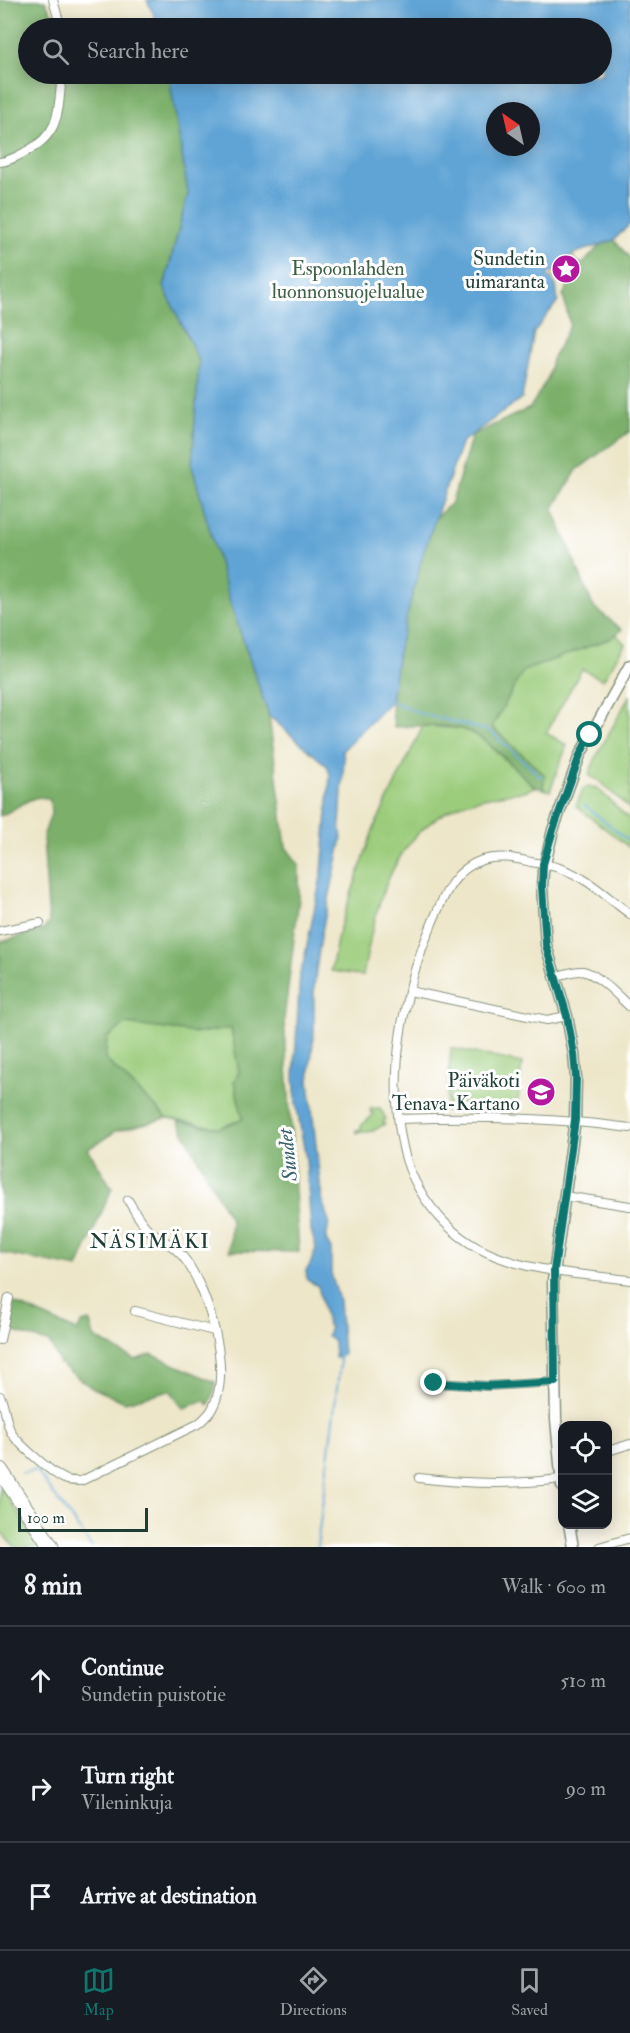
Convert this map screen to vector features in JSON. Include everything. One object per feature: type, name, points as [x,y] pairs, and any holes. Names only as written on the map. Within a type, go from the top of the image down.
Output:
[{"type":"highway","points":[[0,1470],[51,1547]]},
{"type":"street","points":[[53,0],[58,18]]},
{"type":"street","points":[[0,166],[4,161],[34,147],[53,130],[57,119],[61,84]]},
{"type":"street","points":[[558,1423],[555,1382],[554,1270],[575,1120],[576,1070],[567,1016],[546,945],[542,887],[543,864],[580,755],[630,664]]},
{"type":"street","points":[[630,914],[565,869],[512,857],[494,858],[475,863],[448,886],[427,934],[409,991],[399,1054],[399,1119],[404,1151],[411,1173],[423,1197],[448,1226],[480,1250],[508,1261],[554,1270],[630,1280]]},
{"type":"street","points":[[0,931],[40,923]]},
{"type":"street","points":[[554,977],[573,972],[584,972],[595,977],[630,1007]]},
{"type":"street","points":[[409,991],[547,1020],[567,1016]]},
{"type":"street","points":[[399,1119],[575,1120],[630,1128]]},
{"type":"street","points":[[564,1196],[630,1206]]},
{"type":"street","points":[[0,1396],[11,1433],[20,1445],[64,1480],[81,1480],[198,1424],[207,1416],[218,1396],[220,1353],[205,1298],[188,1263],[174,1245],[148,1229],[128,1200]]},
{"type":"street","points":[[0,1340],[9,1299]]},
{"type":"street","points":[[135,1311],[214,1330]]},
{"type":"street","points":[[434,1383],[487,1386],[555,1382]]},
{"type":"street","points":[[612,1450],[630,1444]]},
{"type":"street","points":[[419,1478],[503,1484],[558,1483]]},
{"type":"street","points":[[570,1529],[573,1547]]},
{"type":"street","points":[[599,1547],[630,1538]]},
{"type":"green space","points":[[0,0],[45,0],[52,14],[74,18],[18,18],[18,84],[171,84],[188,193],[164,287],[199,361],[192,466],[229,599],[269,716],[286,847],[299,865],[299,898],[284,1020],[299,1252],[229,1251],[231,1221],[178,1121],[219,1128],[243,1119],[234,1081],[239,1072],[231,1028],[199,1033],[126,1024],[107,1038],[105,1059],[167,1118],[116,1131],[88,1149],[112,1188],[78,1268],[0,1253],[0,942],[43,930],[49,923],[43,837],[51,814],[50,800],[31,799],[0,816]]},
{"type":"green space","points":[[614,240],[630,258],[630,431],[577,470],[553,509],[593,606],[622,630],[611,638],[523,671],[492,727],[545,775],[543,789],[535,787],[502,755],[465,730],[440,726],[394,727],[391,701],[399,646],[430,523],[452,502],[472,435],[530,408],[548,378],[552,359],[570,325],[563,295],[571,280],[576,262],[583,264],[599,246]]},
{"type":"green space","points":[[616,634],[625,644],[603,680],[582,669],[546,733],[567,745],[550,791],[543,789],[544,775],[492,727],[523,671],[611,638]]},
{"type":"green space","points":[[630,695],[630,809],[589,774]]},
{"type":"green space","points":[[423,726],[464,729],[481,738],[535,787],[525,791],[474,800],[458,806],[435,819],[416,836],[401,856],[380,901],[363,976],[331,971],[339,930],[373,830]]},
{"type":"green space","points":[[587,786],[597,788],[630,820],[630,848],[576,806],[583,789]]},
{"type":"green space","points":[[125,1024],[199,1033],[231,1028],[239,1072],[234,1081],[243,1119],[219,1128],[167,1118],[105,1059],[107,1038]]},
{"type":"green space","points":[[451,1048],[522,1063],[517,1112],[446,1112]]},
{"type":"green space","points":[[371,1108],[380,1108],[386,1119],[383,1121],[385,1124],[373,1131],[357,1133],[356,1130],[362,1129],[361,1126],[373,1115],[373,1112],[370,1112]]},
{"type":"green space","points":[[14,1303],[77,1331],[82,1323],[90,1321],[94,1337],[135,1360],[151,1354],[215,1382],[215,1390],[209,1405],[205,1401],[183,1408],[170,1390],[125,1402],[92,1388],[60,1364],[50,1343],[8,1330],[8,1316]]},
{"type":"green space","points":[[0,1487],[41,1547],[15,1547],[0,1531]]},
{"type":"sand","name":"Sundetin uimaranta","points":[[573,254],[576,262],[571,280],[553,278],[552,270],[563,267]]},
{"type":"water","name":"Espoonlahden luonnonsuojelualue","points":[[147,0],[630,0],[630,224],[614,240],[573,254],[563,267],[547,274],[556,285],[558,301],[534,332],[522,398],[462,442],[423,554],[399,646],[391,701],[342,751],[344,758],[340,826],[342,838],[321,936],[314,986],[314,1032],[309,1081],[322,1200],[329,1222],[326,1240],[331,1249],[331,1273],[339,1301],[343,1355],[335,1358],[334,1342],[327,1335],[330,1327],[327,1324],[318,1286],[307,1280],[306,1270],[316,1248],[311,1230],[306,1159],[294,1077],[300,973],[322,872],[330,775],[327,766],[269,716],[229,599],[192,466],[199,361],[164,287],[188,193],[171,84],[612,84],[612,18],[155,18]]},
{"type":"waterway","points":[[391,701],[422,714],[490,731],[541,777]]},
{"type":"waterway","points":[[584,805],[630,842]]},
{"type":"waterway","name":"Sundet","points":[[317,1547],[340,1364],[339,1356]]},
{"type":"waterway","points":[[22,1473],[36,1470],[92,1547]]},
{"type":"place","name":"Sundetin uimaranta","points":[[566,269]]},
{"type":"place","name":"Päiväkoti Tenava-Kartano","points":[[541,1092]]},
{"type":"district","name":"NÄSIMÄKI","points":[[150,1241]]},
{"type":"route","points":[[434,1383],[487,1386],[555,1382],[553,1281],[575,1120],[576,1078],[567,1016],[546,945],[542,887],[543,864],[580,755],[590,735]]}]
